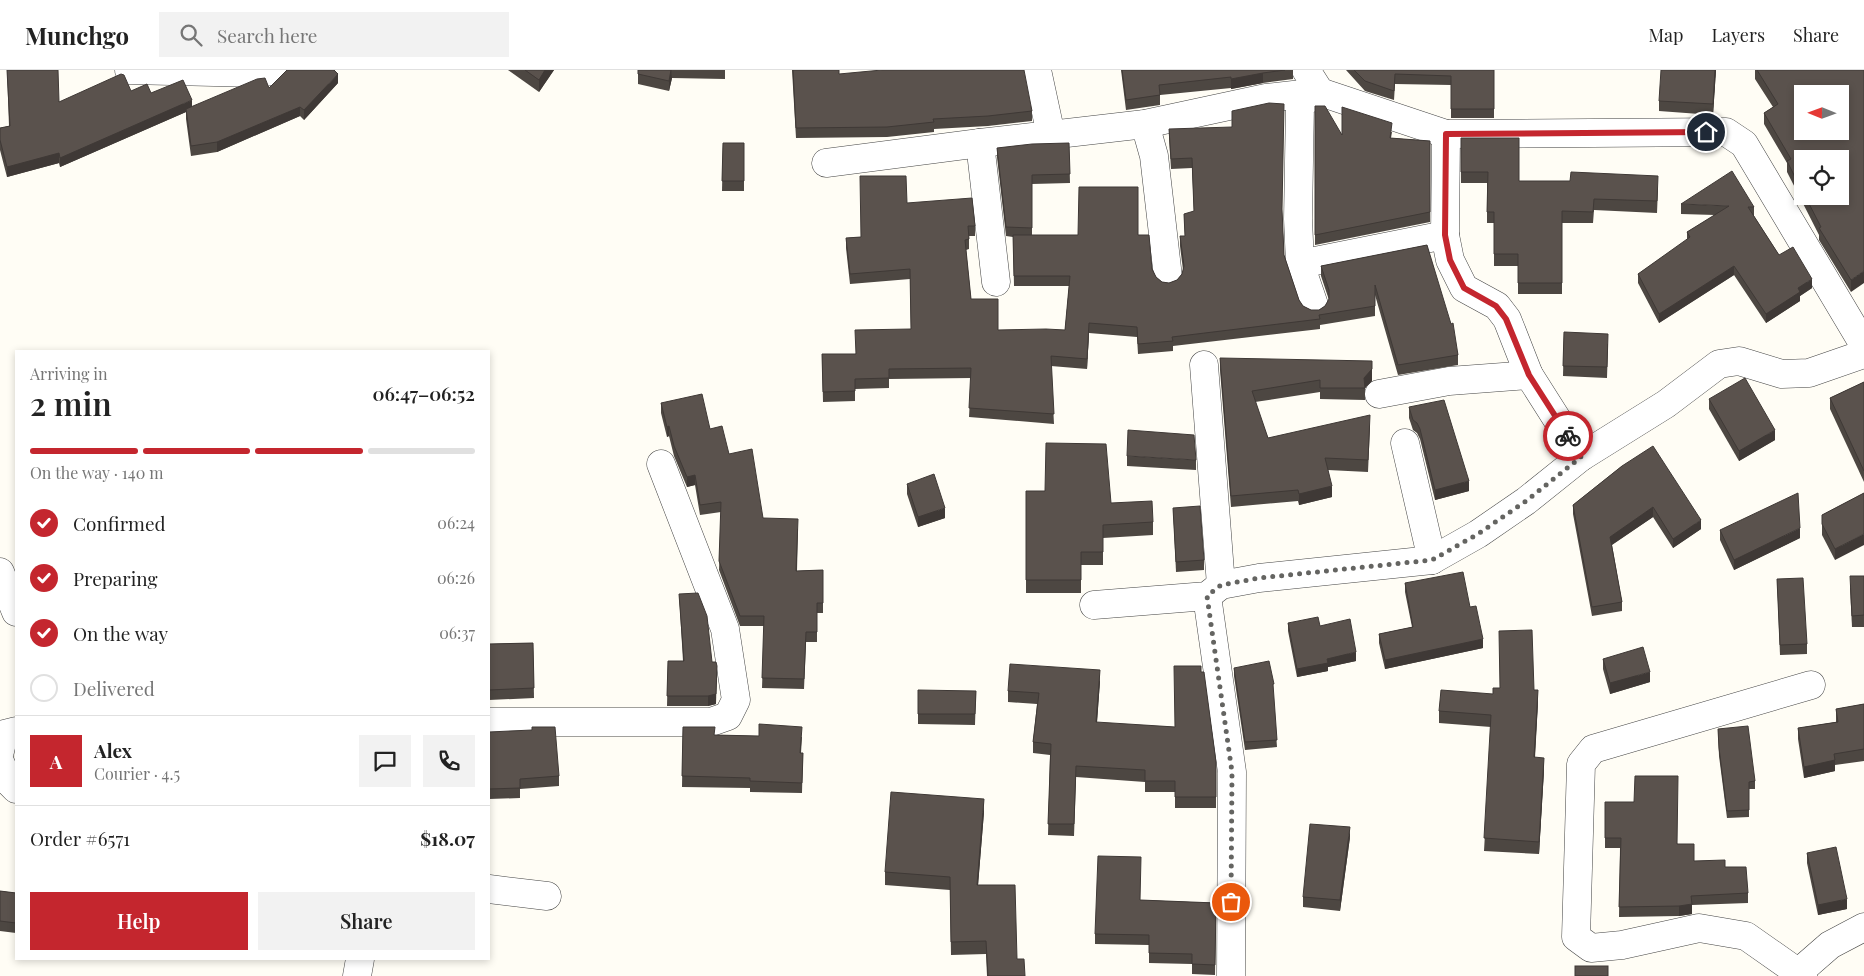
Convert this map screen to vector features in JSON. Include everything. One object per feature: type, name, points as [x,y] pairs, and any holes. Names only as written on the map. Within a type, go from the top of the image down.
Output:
[{"type":"street","points":[[129,70],[261,73],[275,70]]},
{"type":"street","points":[[1037,70],[1051,135]]},
{"type":"street","points":[[1313,81],[1300,104],[1298,218],[1300,264],[1314,305]]},
{"type":"street","points":[[826,164],[980,143],[1145,124],[1266,98],[1313,81],[1446,134],[1726,132],[1744,144],[1864,345]]},
{"type":"street","points":[[1145,124],[1154,156],[1168,277]]},
{"type":"street","points":[[1446,134],[1445,235],[1450,260],[1464,288],[1496,306],[1506,319],[1529,375],[1581,457]]},
{"type":"street","points":[[980,143],[996,282]]},
{"type":"street","points":[[1300,264],[1445,235]]},
{"type":"street","points":[[1094,605],[1214,590],[1314,572],[1432,560],[1478,534],[1526,501],[1581,457],[1666,404],[1719,364],[1739,361],[1782,374],[1809,373],[1864,354]]},
{"type":"street","points":[[1204,365],[1214,590],[1232,772],[1231,976]]},
{"type":"street","points":[[1379,394],[1449,381],[1529,375]]},
{"type":"street","points":[[1405,443],[1432,560]]},
{"type":"street","points":[[490,722],[711,722],[728,716],[736,700],[725,628],[662,464]]},
{"type":"street","points":[[0,572],[15,610]]},
{"type":"street","points":[[1811,685],[1593,749],[1581,764],[1576,938],[1591,948],[1622,945],[1699,928],[1718,931],[1746,936],[1801,974],[1830,945],[1864,927]]},
{"type":"street","points":[[0,751],[4,734],[15,731]]},
{"type":"street","points":[[0,762],[9,782],[15,788]]},
{"type":"street","points":[[490,889],[547,896]]},
{"type":"street","points":[[357,976],[360,960]]},
{"type":"building","points":[[7,70],[58,70],[59,102],[121,74],[124,75],[131,91],[147,84],[151,93],[183,80],[192,100],[60,158],[59,153],[7,167],[0,140],[0,128],[10,126]]},
{"type":"building","points":[[287,70],[334,70],[338,74],[304,110],[300,107],[217,142],[191,146],[186,109],[257,79],[265,78],[269,88]]},
{"type":"building","points":[[525,70],[545,70],[539,80]]},
{"type":"building","points":[[638,70],[671,70],[669,81],[638,74]]},
{"type":"building","points":[[793,70],[839,70],[839,74],[882,70],[1024,70],[1032,111],[933,119],[934,122],[887,127],[796,128]]},
{"type":"building","points":[[1122,70],[1285,70],[1231,79],[1231,77],[1159,85],[1160,95],[1126,100]]},
{"type":"building","points":[[1354,70],[1494,70],[1494,109],[1451,109],[1451,76],[1395,74],[1394,91],[1365,81]]},
{"type":"building","points":[[1661,70],[1715,70],[1713,104],[1659,101]]},
{"type":"building","points":[[1757,70],[1864,70],[1864,271],[1851,280],[1819,228],[1821,227],[1810,205],[1849,205],[1849,150],[1794,150],[1794,175],[1787,161],[1791,159],[1764,113],[1778,104]]},
{"type":"building","points":[[1269,103],[1284,104],[1282,209],[1284,255],[1299,300],[1303,306],[1311,310],[1319,310],[1325,306],[1329,299],[1329,290],[1321,266],[1427,245],[1451,324],[1453,323],[1458,355],[1398,365],[1375,285],[1375,306],[1319,315],[1320,319],[1172,337],[1173,341],[1138,344],[1137,327],[1089,323],[1087,359],[1051,356],[1054,414],[969,408],[971,368],[889,369],[889,378],[855,379],[855,391],[823,392],[822,354],[856,354],[855,330],[911,329],[910,269],[850,274],[846,238],[861,237],[860,176],[906,176],[907,203],[972,198],[975,226],[968,226],[969,239],[965,240],[971,299],[998,299],[998,330],[1065,330],[1070,276],[1014,276],[1013,235],[1078,235],[1079,187],[1138,187],[1138,235],[1149,235],[1152,269],[1156,277],[1162,282],[1169,283],[1177,280],[1182,274],[1184,266],[1180,236],[1185,236],[1184,214],[1194,211],[1192,158],[1171,159],[1169,129],[1232,127],[1232,111]]},
{"type":"building","points":[[1315,106],[1325,106],[1342,135],[1342,107],[1392,123],[1390,138],[1430,141],[1430,212],[1315,235]]},
{"type":"building","points":[[1461,138],[1519,138],[1519,181],[1570,181],[1571,172],[1658,176],[1657,201],[1594,199],[1593,212],[1562,211],[1562,283],[1518,283],[1518,254],[1494,254],[1494,212],[1487,212],[1488,172],[1461,172]]},
{"type":"building","points":[[723,143],[744,143],[744,181],[722,181]]},
{"type":"building","points":[[1069,143],[1070,174],[1032,175],[1032,228],[1006,227],[997,148],[1032,144]]},
{"type":"building","points":[[1732,171],[1754,207],[1748,207],[1779,255],[1793,247],[1812,279],[1798,288],[1800,292],[1766,314],[1734,266],[1659,314],[1638,274],[1690,237],[1687,232],[1729,206],[1681,204]]},
{"type":"building","points":[[1564,332],[1608,334],[1607,367],[1563,366]]},
{"type":"building","points":[[1220,358],[1372,361],[1372,369],[1364,378],[1365,388],[1320,388],[1320,380],[1252,391],[1268,438],[1370,415],[1368,460],[1325,458],[1332,486],[1299,494],[1298,490],[1231,496]]},
{"type":"building","points":[[1745,378],[1775,430],[1739,451],[1709,399]]},
{"type":"building","points":[[1864,382],[1864,471],[1830,398]]},
{"type":"building","points":[[702,394],[710,429],[722,426],[729,454],[752,449],[763,518],[798,519],[796,571],[823,570],[823,603],[817,603],[817,632],[806,632],[804,679],[762,678],[764,616],[740,616],[719,561],[721,502],[700,505],[695,475],[687,477],[674,446],[669,426],[667,427],[661,403]]},
{"type":"building","points":[[1444,400],[1469,481],[1435,490],[1420,429],[1413,420],[1409,407]]},
{"type":"building","points":[[1128,430],[1194,435],[1196,460],[1127,456]]},
{"type":"building","points":[[1046,443],[1106,444],[1111,503],[1152,501],[1153,522],[1103,525],[1103,552],[1081,552],[1081,580],[1026,580],[1026,491],[1045,491]]},
{"type":"building","points":[[1653,446],[1701,520],[1673,539],[1653,507],[1610,537],[1622,602],[1592,607],[1573,505],[1622,466]]},
{"type":"building","points":[[934,474],[945,508],[918,517],[907,484]]},
{"type":"building","points":[[1798,493],[1800,528],[1734,560],[1720,530]]},
{"type":"building","points":[[1864,493],[1864,534],[1835,549],[1822,524],[1822,515]]},
{"type":"building","points":[[1200,506],[1204,560],[1176,562],[1173,508]]},
{"type":"building","points":[[1463,572],[1470,607],[1476,606],[1483,639],[1385,660],[1379,634],[1413,627],[1405,583]]},
{"type":"building","points":[[1850,576],[1864,576],[1864,615],[1852,616]]},
{"type":"building","points":[[1803,578],[1807,644],[1780,645],[1777,579]]},
{"type":"building","points":[[698,593],[707,616],[712,662],[716,662],[717,666],[716,694],[708,696],[667,696],[668,661],[684,661],[679,594]]},
{"type":"building","points":[[1318,617],[1320,626],[1350,619],[1356,652],[1327,659],[1328,663],[1297,669],[1288,623]]},
{"type":"building","points":[[1532,630],[1534,690],[1538,690],[1534,757],[1544,758],[1539,842],[1484,838],[1491,715],[1439,711],[1441,690],[1493,694],[1493,688],[1500,688],[1499,631]]},
{"type":"building","points":[[533,643],[534,688],[490,690],[490,644]]},
{"type":"building","points":[[1643,647],[1650,672],[1610,683],[1603,659]]},
{"type":"building","points":[[1269,661],[1274,684],[1277,740],[1245,742],[1234,668]]},
{"type":"building","points":[[1010,664],[1100,670],[1096,722],[1175,727],[1174,666],[1201,666],[1201,672],[1204,672],[1216,762],[1216,797],[1175,797],[1175,781],[1145,781],[1145,770],[1076,766],[1074,824],[1048,824],[1051,744],[1033,742],[1039,693],[1008,691]]},
{"type":"building","points":[[918,690],[976,691],[975,714],[918,714]]},
{"type":"building","points":[[1864,704],[1864,749],[1834,754],[1835,760],[1804,767],[1798,728],[1838,722],[1836,709]]},
{"type":"building","points":[[759,724],[802,727],[800,753],[803,753],[802,783],[750,781],[750,778],[682,776],[683,727],[715,727],[714,735],[759,736]]},
{"type":"building","points":[[1748,726],[1755,781],[1749,782],[1749,810],[1727,811],[1718,729]]},
{"type":"building","points":[[532,727],[555,727],[559,776],[520,779],[520,788],[490,789],[490,732],[532,730]]},
{"type":"building","points":[[1635,776],[1678,776],[1677,844],[1694,844],[1694,861],[1725,860],[1725,867],[1746,867],[1748,893],[1691,896],[1692,904],[1679,906],[1619,907],[1621,838],[1605,838],[1605,802],[1634,802]]},
{"type":"building","points":[[891,792],[984,799],[977,885],[1015,885],[1017,959],[1024,959],[1025,976],[988,976],[986,941],[951,942],[950,877],[885,872]]},
{"type":"building","points":[[1310,824],[1350,827],[1340,900],[1303,897]]},
{"type":"building","points":[[1836,847],[1847,899],[1818,905],[1807,853]]},
{"type":"building","points":[[1098,856],[1141,857],[1140,900],[1216,903],[1215,965],[1192,964],[1192,954],[1149,953],[1149,935],[1095,934]]},
{"type":"building","points":[[0,891],[15,893],[15,923],[0,921]]},
{"type":"building","points":[[1575,966],[1608,966],[1608,976],[1575,976]]},
{"type":"way so far","points":[[1231,902],[1232,772],[1207,596],[1221,585],[1259,578],[1432,560],[1478,534],[1526,501],[1581,457],[1568,436]]},
{"type":"route","points":[[1568,436],[1529,375],[1506,319],[1496,306],[1464,288],[1450,260],[1445,235],[1446,134],[1706,132]]}]
